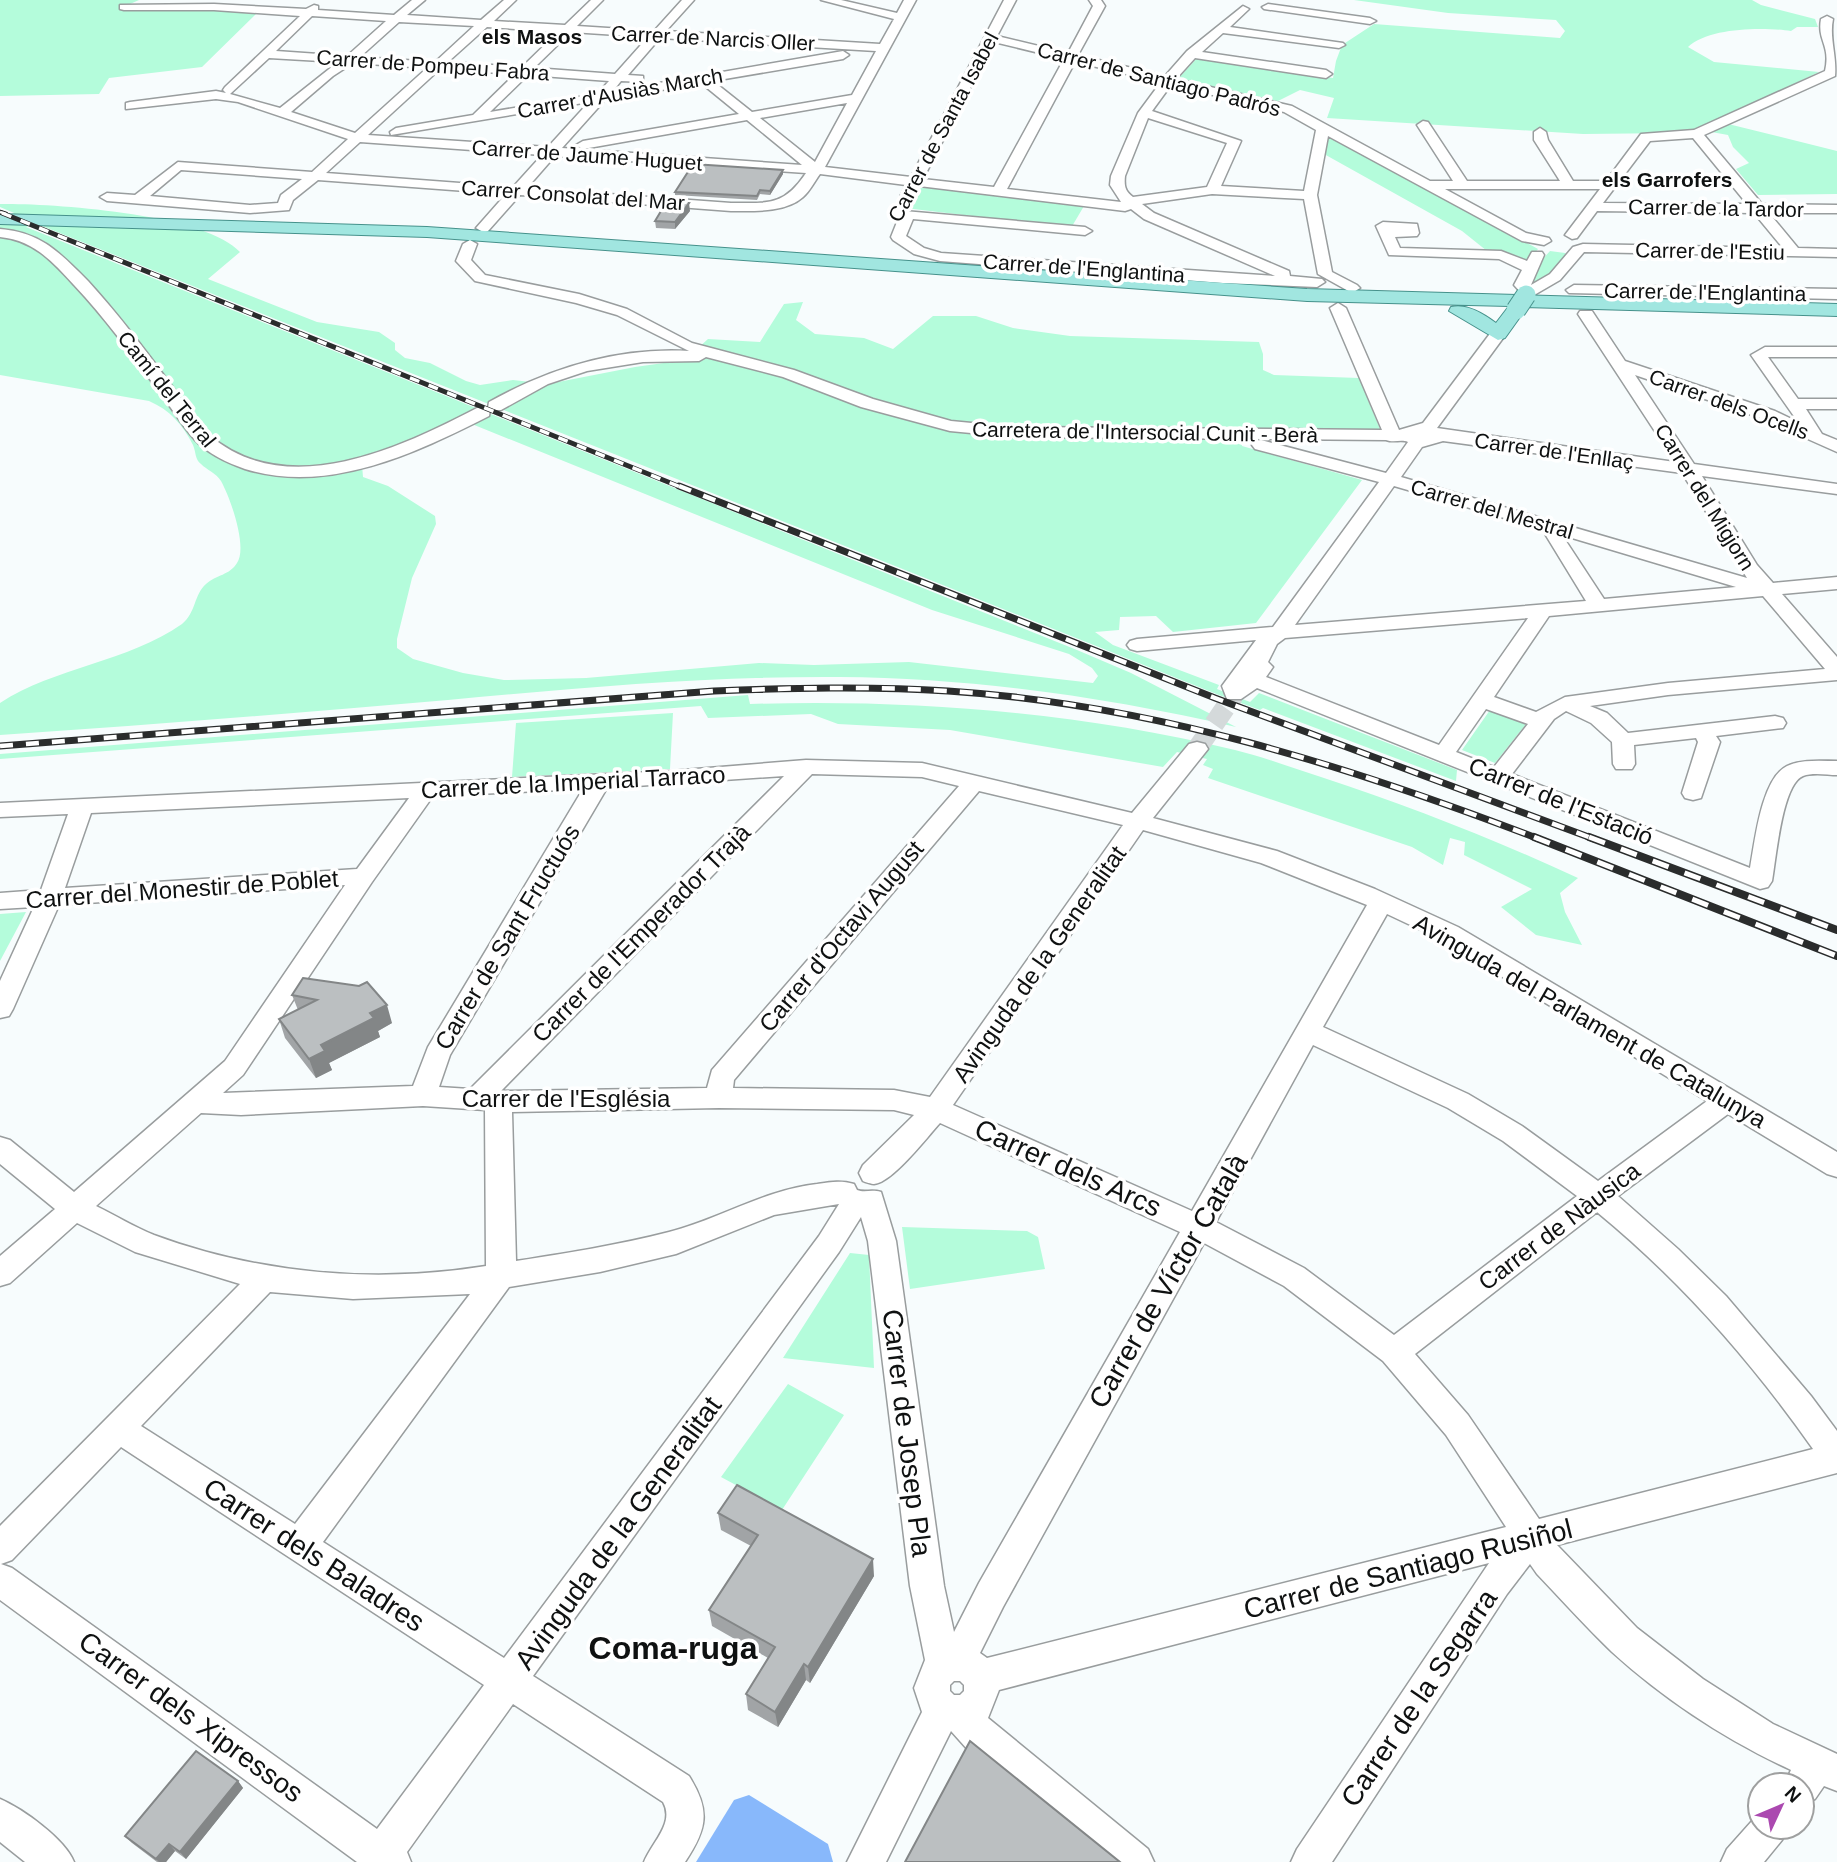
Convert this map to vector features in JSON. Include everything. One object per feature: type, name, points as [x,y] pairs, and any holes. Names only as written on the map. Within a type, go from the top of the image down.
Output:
[{"type":"main road","points":[[265,227],[287,211],[330,224],[372,230]]},
{"type":"main road","points":[[0,219],[372,230],[975,272],[1071,252],[1346,297],[1837,310]]},
{"type":"main road","points":[[1071,252],[1144,278],[1316,281],[1352,288],[1521,303],[1544,313]]},
{"type":"main road","points":[[975,272],[984,277],[1128,292],[1338,308],[1458,312],[1579,292],[1837,296]]},
{"type":"main road","points":[[1499,332],[1521,303]]},
{"type":"main road","points":[[1458,312],[1479,319],[1499,332]]},
{"type":"main road","points":[[1499,332],[1510,328],[1521,318],[1544,313],[1837,319]]},
{"type":"street","points":[[214,7],[227,0]]},
{"type":"street","points":[[199,97],[229,90],[323,0]]},
{"type":"street","points":[[282,113],[329,73],[351,60],[366,43],[419,0]]},
{"type":"street","points":[[107,197],[287,211],[286,198],[314,177],[510,0]]},
{"type":"street","points":[[477,118],[597,0]]},
{"type":"street","points":[[483,228],[599,95],[688,0]]},
{"type":"street","points":[[827,0],[900,16]]},
{"type":"street","name":"Carrer Consolat del Mar","points":[[138,200],[178,166],[743,207],[786,200],[800,193],[809,177],[817,170],[910,0]]},
{"type":"street","name":"Carrer de Santa Isabel","points":[[975,272],[938,264],[901,248],[886,235],[903,213],[915,182],[1010,0]]},
{"type":"street","points":[[998,192],[1073,58],[1099,6],[1096,0]]},
{"type":"street","points":[[1323,129],[1310,195],[1316,281],[1234,253],[1149,216],[1129,204],[1119,190],[1117,182],[1144,113],[1191,54],[1222,29],[1240,5],[1256,10],[1264,3],[1370,21]]},
{"type":"street","name":"Carrer de Narcis Oller","points":[[124,7],[214,7],[883,48]]},
{"type":"street","points":[[1572,235],[1646,137],[1696,134],[1831,73],[1835,55],[1825,30],[1827,19]]},
{"type":"street","points":[[1222,29],[1339,45]]},
{"type":"street","name":"Carrer de Santiago Padrós","points":[[990,38],[1288,109],[1428,185]]},
{"type":"street","name":"Carrer d'Ausiàs March","points":[[357,138],[883,48]]},
{"type":"street","name":"Carrer de Pompeu Fabra","points":[[269,54],[682,81]]},
{"type":"street","points":[[1191,54],[1325,74]]},
{"type":"street","points":[[703,79],[817,170]]},
{"type":"street","points":[[229,90],[240,99]]},
{"type":"street","points":[[130,106],[199,97],[240,99],[357,138]]},
{"type":"street","points":[[552,150],[855,98]]},
{"type":"street","points":[[1144,113],[1234,141],[1212,190]]},
{"type":"street","points":[[1423,125],[1463,185]]},
{"type":"street","points":[[1540,132],[1541,140],[1569,185]]},
{"type":"street","points":[[1696,134],[1795,253]]},
{"type":"street","name":"Carrer de Jaume Huguet","points":[[357,138],[817,170],[1096,205],[1129,204],[1212,190],[1310,195]]},
{"type":"street","points":[[573,154],[587,145]]},
{"type":"street","points":[[800,157],[825,154]]},
{"type":"street","points":[[903,213],[971,219],[1071,252],[1096,205],[1111,184],[1117,182]]},
{"type":"street","points":[[1428,185],[1610,185]]},
{"type":"street","name":"Carrer de l'Estiu","points":[[1428,185],[1522,237],[1562,250],[1837,253]]},
{"type":"street","name":"Carrer de la Tardor","points":[[1595,207],[1837,209]]},
{"type":"street","name":"Carrer de l'Englantina","points":[[903,213],[898,234],[902,241],[930,255],[957,246],[1071,252]]},
{"type":"street","points":[[957,246],[971,219]]},
{"type":"street","name":"Camí del Terral","points":[[0,233],[23,235],[55,256],[80,280],[202,438],[217,452],[234,461],[287,471],[352,466],[382,458],[436,438],[560,375],[680,347]]},
{"type":"street","points":[[1387,233],[1394,252],[1501,255],[1531,268]]},
{"type":"street","points":[[1549,235],[1572,235],[1584,240],[1586,245],[1555,277],[1521,303],[1522,285],[1549,235]]},
{"type":"street","name":"Carretera de l'Intersocial Cunit - Berà","points":[[470,244],[463,261],[474,274],[495,282],[579,299],[622,312],[680,347],[788,373],[867,402],[950,426],[1013,432],[1417,435]]},
{"type":"street","name":"Carrer de Santa Isabel","points":[[874,265],[897,258],[901,248]]},
{"type":"street","points":[[1230,280],[1242,267],[1234,253]]},
{"type":"street","name":"Carrer de l'Englantina","points":[[1555,277],[1579,292]]},
{"type":"street","points":[[1338,308],[1369,375],[1417,435]]},
{"type":"street","name":"Carrer del Migjorn","points":[[1586,314],[1689,470],[1726,534],[1765,590],[1837,672]]},
{"type":"street","points":[[1272,637],[1391,480],[1417,435],[1499,332]]},
{"type":"street","points":[[1818,438],[1759,355],[1765,352],[1837,352]]},
{"type":"street","name":"Carrer dels Ocells","points":[[1620,365],[1769,415],[1837,447]]},
{"type":"street","points":[[1769,415],[1786,416],[1795,408],[1837,404]]},
{"type":"street","name":"Carrer del Mestral","points":[[1217,434],[1391,480],[1765,590]]},
{"type":"street","points":[[1271,435],[1275,444],[1289,452]]},
{"type":"street","name":"Carrer de l'Enllaç","points":[[1417,435],[1837,489]]},
{"type":"street","points":[[1550,526],[1551,533],[1598,605]]},
{"type":"street","points":[[1137,645],[1272,637],[1494,613],[1543,611],[1837,583]]},
{"type":"street","points":[[1444,754],[1543,611]]},
{"type":"street","name":"Carrer de l'Estació","points":[[1272,637],[1232,686],[1234,695],[1253,679],[1760,881],[1769,824],[1784,780],[1794,772],[1837,768]]},
{"type":"street","points":[[1499,776],[1546,714],[1564,703],[1595,709],[1668,689],[1837,672]]},
{"type":"street","points":[[1482,700],[1541,721]]},
{"type":"street","points":[[1595,709],[1623,740],[1624,764]]},
{"type":"street","points":[[1623,740],[1776,723]]},
{"type":"street","points":[[1693,793],[1709,743],[1702,730]]},
{"type":"street","name":"Avinguda de la Generalitat","points":[[383,1859],[829,1244],[861,1191],[936,1109],[1055,936],[1157,795],[1197,749]]},
{"type":"street","name":"Carrer de la Imperial Tarraco","points":[[0,810],[599,782],[806,767],[922,770],[1139,822]]},
{"type":"street","name":"Carrer de l'Emperador Trajà","points":[[487,1099],[806,767]]},
{"type":"street","name":"Carrer d'Octavi August","points":[[719,1098],[721,1077],[975,781]]},
{"type":"street","name":"Carrer de Sant Fructuós","points":[[423,1096],[437,1054],[599,782]]},
{"type":"street","points":[[0,1274],[234,1068],[364,876],[426,790]]},
{"type":"street","points":[[0,1009],[50,898],[82,806]]},
{"type":"street","name":"Avinguda del Parlament de Catalunya","points":[[1139,822],[1269,857],[1383,902],[1449,933],[1837,1166]]},
{"type":"street","name":"Carrer del Monestir de Poblet","points":[[0,901],[364,876]]},
{"type":"street","name":"Carrer de Víctor Català","points":[[951,1711],[934,1698],[931,1688],[933,1678],[960,1669],[991,1595],[1374,913],[1383,902]]},
{"type":"street","points":[[1309,1032],[1457,1100],[1519,1138],[1598,1196],[1684,1273],[1734,1326],[1837,1458]]},
{"type":"street","name":"Carrer de l'Església","points":[[196,1102],[241,1105],[423,1096],[487,1099],[719,1098],[894,1100],[936,1109]]},
{"type":"street","points":[[300,1545],[500,1276],[502,1246],[487,1099]]},
{"type":"street","name":"Carrer de Nàusica","points":[[1394,1352],[1726,1101]]},
{"type":"street","name":"Carrer dels Arcs","points":[[936,1109],[1198,1228],[1294,1277],[1394,1352],[1457,1425],[1549,1563],[1625,1640],[1690,1692],[1819,1775]]},
{"type":"street","points":[[0,1148],[74,1208],[145,1244],[264,1279],[352,1287],[459,1283],[600,1260],[676,1242],[769,1205],[795,1198],[861,1191]]},
{"type":"street","name":"Carrer de Josep Pla","points":[[861,1191],[882,1241],[927,1586],[960,1669]]},
{"type":"street","points":[[0,1549],[264,1279]]},
{"type":"street","name":"Carrer dels Baladres","points":[[118,1428],[676,1788],[688,1805],[687,1822],[663,1862]]},
{"type":"street","name":"Carrer de Santiago Rusiñol","points":[[960,1669],[1530,1537],[1837,1458]]},
{"type":"street","name":"Carrer de la Segarra","points":[[1310,1862],[1495,1582],[1530,1537]]},
{"type":"street","name":"Carrer dels Xipressos","points":[[0,1580],[383,1859]]},
{"type":"street","points":[[866,1862],[951,1711],[1135,1862]]},
{"type":"street","points":[[0,1818],[55,1862]]},
{"type":"street","points":[[1740,1862],[1757,1841]]},
{"type":"green space","points":[[0,0],[139,0],[130,4],[257,13],[202,67],[109,78],[99,94],[0,96]]},
{"type":"green space","points":[[1354,0],[1752,0],[1761,5],[1815,19],[1818,27],[1797,27],[1791,31],[1752,29],[1723,32],[1697,40],[1688,47],[1714,62],[1819,72],[1716,121],[1837,151],[1837,194],[1758,195],[1736,169],[1749,163],[1733,147],[1728,135],[1695,129],[1676,133],[1583,134],[1327,118],[1334,98],[1300,90],[1276,102],[1176,81],[1198,57],[1333,78],[1342,45],[1374,24],[1560,38],[1565,31],[1556,20],[1448,13]]},
{"type":"green space","points":[[1329,132],[1538,249],[1527,263],[1506,253],[1487,251],[1462,231],[1324,154]]},
{"type":"green space","points":[[925,187],[1084,206],[1071,228],[905,208],[916,189]]},
{"type":"green space","points":[[0,204],[24,204],[90,209],[127,213],[195,228],[222,239],[240,252],[208,279],[317,322],[379,332],[395,343],[395,350],[405,358],[430,363],[480,385],[513,380],[548,384],[685,360],[708,339],[760,342],[784,304],[803,302],[796,320],[815,334],[864,338],[893,349],[933,316],[976,316],[1013,328],[1070,336],[1259,342],[1263,354],[1263,370],[1274,375],[1359,378],[1380,429],[1238,430],[1242,446],[1362,480],[1256,623],[1173,632],[1156,616],[1120,617],[1119,630],[1095,632],[1113,645],[1219,685],[1217,689],[1250,702],[1259,693],[1457,770],[1456,781],[1263,708],[1260,710],[1219,695],[37,224],[26,227],[1077,650],[1131,673],[1236,727],[1089,698],[989,685],[890,678],[791,677],[595,687],[0,735],[0,703],[44,681],[139,647],[182,624],[190,615],[202,588],[227,573],[237,563],[240,546],[233,510],[221,481],[199,462],[185,431],[163,409],[149,401],[0,375],[0,222],[4,222],[14,213],[0,207]],"holes":[[[457,418],[932,610],[1069,654],[1092,668],[1098,676],[1093,683],[909,662],[814,665],[759,663],[586,678],[504,680],[463,673],[413,659],[397,648],[397,639],[412,578],[436,524],[435,516],[388,486],[363,477],[362,465]]]},
{"type":"green space","points":[[1550,251],[1565,253],[1569,257],[1543,282],[1533,282],[1540,262]]},
{"type":"green space","points":[[748,695],[750,704],[933,706],[1054,717],[1175,737],[1257,756],[1419,811],[1578,878],[1560,893],[1565,912],[1582,945],[1536,935],[1501,907],[1532,889],[1464,855],[1465,842],[1450,838],[1443,865],[1412,847],[1208,778],[1213,769],[1203,765],[1207,759],[1177,752],[1163,767],[950,730],[838,724],[811,714],[708,718],[701,706],[0,759],[0,754]]},
{"type":"green space","points":[[1490,710],[1526,724],[1495,763],[1462,750]]},
{"type":"green space","points":[[673,713],[670,769],[512,777],[516,723]]},
{"type":"green space","points":[[26,912],[0,961],[0,914]]},
{"type":"green space","points":[[902,1227],[1027,1231],[1038,1237],[1045,1269],[910,1289]]},
{"type":"green space","points":[[850,1253],[869,1255],[874,1368],[783,1358]]},
{"type":"green space","points":[[788,1384],[844,1415],[782,1510],[721,1477]]},
{"type":"water","points":[[749,1795],[828,1844],[833,1862],[696,1862],[734,1800]]},
{"type":"building","points":[[693,164],[783,170],[770,191],[760,190],[757,196],[675,192]]},
{"type":"building","points":[[667,201],[689,203],[675,222],[655,221]]},
{"type":"building","points":[[303,978],[359,986],[367,982],[387,1005],[370,1013],[374,1018],[321,1045],[325,1051],[309,1059],[279,1019],[317,1000],[292,995]]},
{"type":"building","points":[[737,1485],[873,1559],[808,1667],[804,1664],[775,1712],[746,1694],[775,1647],[709,1610],[758,1535],[718,1513]]},
{"type":"building","points":[[970,1741],[1120,1862],[905,1862]]},
{"type":"building","points":[[196,1751],[238,1781],[180,1852],[169,1844],[156,1859],[125,1836]]},
{"type":"tunnel","points":[[1197,749],[1234,695]]},
{"type":"railway","points":[[0,212],[6,214]]},
{"type":"railway","points":[[2,213],[683,488]]},
{"type":"railway","points":[[679,486],[1215,698],[1594,839]]},
{"type":"railway","points":[[0,746],[714,691],[831,688],[948,691],[1100,709],[1175,724],[1249,743],[1395,787],[1539,839]]},
{"type":"railway","points":[[1534,837],[1837,956]]},
{"type":"railway","points":[[1589,837],[1837,930]]},
{"type":"district","name":"els Masos","points":[[532,36]]},
{"type":"district","name":"els Garrofers","points":[[1667,179]]},
{"type":"district","name":"Coma-ruga","points":[[673,1648]]}]
